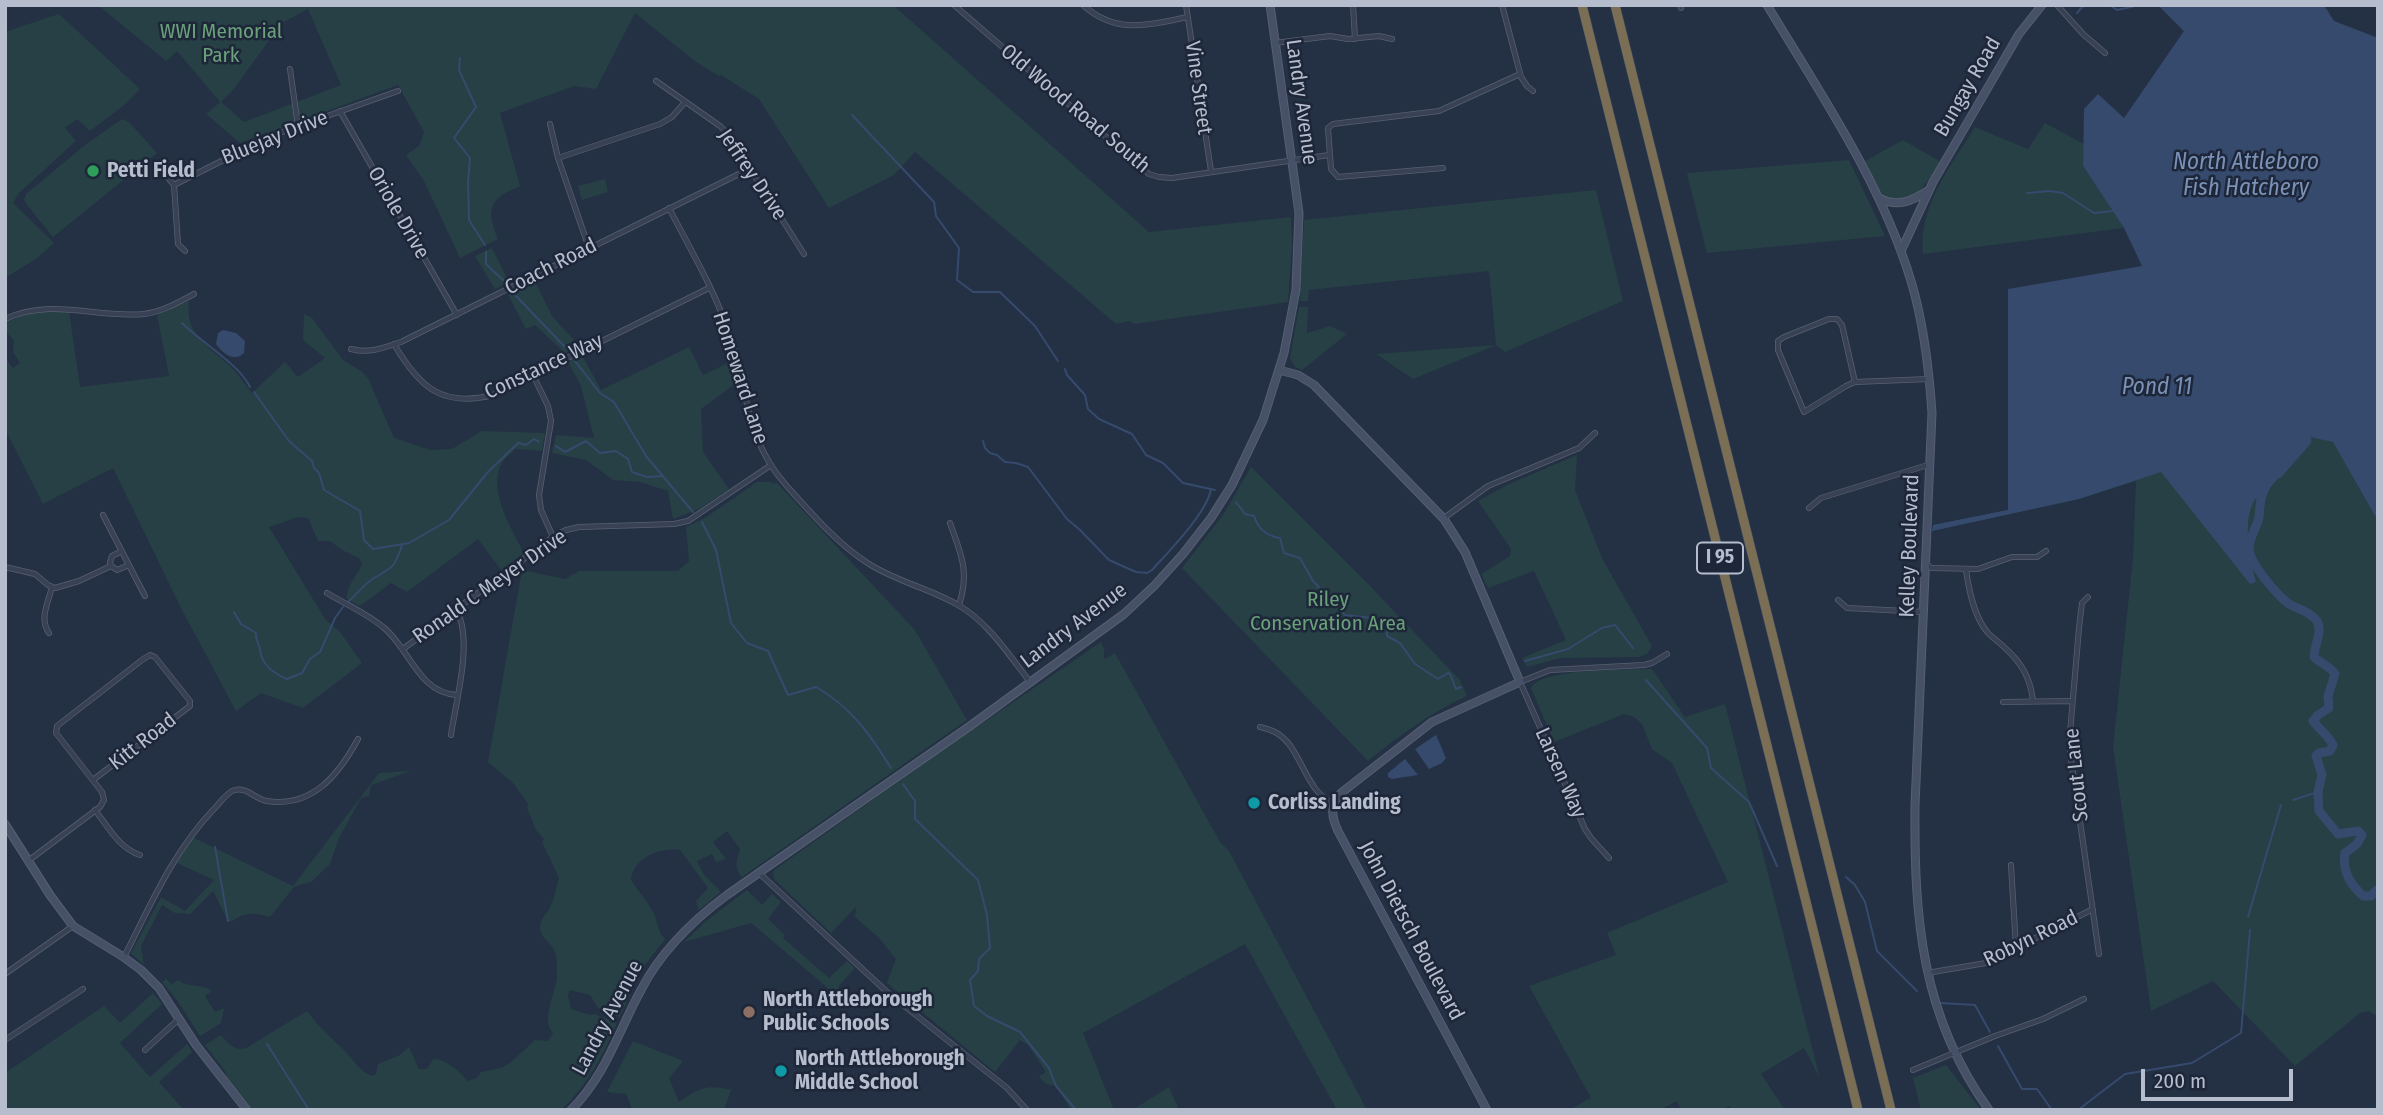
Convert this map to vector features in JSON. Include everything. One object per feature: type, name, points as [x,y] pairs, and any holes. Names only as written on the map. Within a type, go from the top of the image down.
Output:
[{"type":"highway","name":"I 95","points":[[1582,5],[1858,1110]]},
{"type":"highway","name":"I 95","points":[[1615,5],[1891,1110]]},
{"type":"street","name":"Old Wood Road South","points":[[954,5],[1149,174],[1172,178],[1329,155]]},
{"type":"street","points":[[1083,5],[1107,22],[1120,25],[1188,17]]},
{"type":"street","name":"Vine Street","points":[[1186,5],[1210,171]]},
{"type":"street","name":"Landry Avenue","points":[[571,1110],[596,1080],[616,1045],[645,982],[671,945],[704,912],[1030,682],[1134,605],[1199,535],[1232,485],[1252,447],[1279,370],[1296,290],[1298,213],[1270,5]]},
{"type":"street","points":[[1353,5],[1355,39]]},
{"type":"street","points":[[1502,5],[1520,74],[1525,84],[1534,91]]},
{"type":"street","name":"Kelley Boulevard","points":[[1767,5],[1840,125],[1878,198],[1901,251],[1918,306],[1930,379],[1932,413],[1915,805],[1918,914],[1927,973],[1940,1018],[1955,1054],[1989,1110]]},
{"type":"street","name":"Bungay Road","points":[[1901,251],[1930,189],[2013,44],[2042,5]]},
{"type":"street","points":[[2057,5],[2083,34],[2105,53]]},
{"type":"street","points":[[1274,43],[1330,36],[1355,39],[1379,36],[1392,39]]},
{"type":"street","points":[[290,69],[298,126]]},
{"type":"street","points":[[1443,168],[1342,178],[1335,175],[1331,169],[1327,130],[1329,125],[1439,111],[1520,74]]},
{"type":"street","name":"Jeffrey Drive","points":[[656,81],[720,125],[728,134],[804,254]]},
{"type":"street","name":"Bluejay Drive","points":[[174,185],[231,154],[298,126],[398,91]]},
{"type":"street","points":[[558,158],[660,124],[672,117],[685,102]]},
{"type":"street","name":"Oriole Drive","points":[[340,111],[457,315]]},
{"type":"street","points":[[550,124],[558,158],[589,248]]},
{"type":"street","points":[[161,169],[174,185],[178,244],[185,251]]},
{"type":"street","name":"Coach Road","points":[[351,349],[375,351],[394,344],[749,169]]},
{"type":"street","points":[[1878,198],[1900,204],[1930,189]]},
{"type":"street","name":"Homeward Lane","points":[[669,208],[728,328],[752,428],[771,465],[784,483],[835,537],[867,563],[959,605],[996,639],[1030,682]]},
{"type":"street","name":"Constance Way","points":[[394,344],[405,364],[428,389],[458,400],[476,399],[493,395],[709,288]]},
{"type":"street","points":[[5,319],[38,309],[57,308],[131,315],[147,313],[194,294]]},
{"type":"street","points":[[1855,382],[1842,325],[1837,319],[1829,319],[1779,341],[1778,348],[1804,412],[1855,382],[1930,379]]},
{"type":"street","points":[[1279,370],[1298,375],[1314,385],[1444,519],[1465,552],[1520,682]]},
{"type":"street","points":[[533,375],[548,406],[551,421],[539,495],[541,510],[553,537]]},
{"type":"street","points":[[1444,519],[1488,486],[1579,448],[1595,433]]},
{"type":"street","points":[[1809,508],[1821,498],[1931,464]]},
{"type":"street","name":"Ronald C Meyer Drive","points":[[403,649],[566,530],[688,521],[771,465]]},
{"type":"street","points":[[103,514],[145,596]]},
{"type":"street","points":[[950,523],[965,567],[965,587],[959,605]]},
{"type":"street","points":[[111,566],[112,556],[122,551]]},
{"type":"street","points":[[1926,564],[1931,568],[1978,569],[2012,557],[2037,557],[2046,551]]},
{"type":"street","points":[[111,566],[117,570],[129,565]]},
{"type":"street","points":[[5,567],[35,574],[51,587],[59,587],[111,566]]},
{"type":"street","points":[[1966,570],[1980,621],[1989,634],[2023,666],[2031,684],[2033,700]]},
{"type":"street","points":[[49,633],[44,625],[44,618],[51,587]]},
{"type":"street","points":[[327,593],[386,629],[428,683],[448,695],[457,695]]},
{"type":"street","name":"Scout Lane","points":[[2088,597],[2082,603],[2072,701],[2070,752],[2098,954]]},
{"type":"street","points":[[1838,600],[1847,608],[1924,612]]},
{"type":"street","points":[[451,735],[465,646],[462,621],[457,611]]},
{"type":"street","points":[[1260,727],[1278,733],[1320,796],[1334,804],[1341,793],[1432,722],[1520,682],[1550,670],[1644,665],[1667,654]]},
{"type":"street","name":"Kitt Road","points":[[150,655],[155,657],[190,706],[93,780],[56,733],[57,726],[150,655]]},
{"type":"street","name":"Larsen Way","points":[[1520,682],[1585,829],[1609,858]]},
{"type":"street","points":[[2003,702],[2072,701]]},
{"type":"street","points":[[124,957],[178,853],[229,793],[246,790],[267,801],[289,800],[307,795],[332,779],[358,739]]},
{"type":"street","points":[[28,861],[95,810],[104,800],[102,792],[93,780]]},
{"type":"street","name":"John Dietsch Boulevard","points":[[1334,804],[1332,815],[1338,831],[1487,1110]]},
{"type":"street","points":[[95,810],[129,852],[140,855]]},
{"type":"street","points":[[5,824],[73,926],[124,957],[159,988],[196,1045],[247,1110]]},
{"type":"street","points":[[2011,865],[2016,948]]},
{"type":"street","points":[[759,873],[887,992],[1007,1088],[1027,1110]]},
{"type":"street","name":"Robyn Road","points":[[1927,973],[1978,965],[2093,909]]},
{"type":"street","points":[[5,974],[67,933],[73,926]]},
{"type":"street","points":[[5,1040],[82,989]]},
{"type":"street","points":[[1913,1070],[2043,1019],[2084,999]]},
{"type":"street","points":[[145,1050],[180,1018]]},
{"type":"green space","name":"WWI Memorial Park","points":[[98,5],[893,5],[1149,232],[1291,217],[1288,302],[1134,324],[1130,321],[1116,324],[915,152],[894,175],[829,208],[759,99],[696,62],[635,13],[596,89],[574,86],[500,113],[520,186],[501,196],[492,206],[492,220],[498,239],[460,258],[424,181],[406,155],[419,146],[424,132],[398,85],[240,143],[206,114],[220,102],[177,51],[166,61]],"holes":[[[308,9],[341,85],[244,122],[221,102],[233,90],[282,23]]]},
{"type":"green space","points":[[2158,5],[2324,5],[2334,21],[2378,38],[2378,1017],[2369,1011],[2360,1013],[2295,1066],[2213,981],[2151,1011],[2113,747],[2133,558],[2136,481],[2079,499],[1932,531],[1933,525],[2008,510],[2008,289],[2113,430],[2185,33]]},
{"type":"green space","points":[[59,14],[140,89],[90,131],[77,119],[65,128],[76,141],[19,193],[13,203],[54,243],[37,258],[5,278],[5,32]]},
{"type":"green space","name":"Petti Field","points":[[122,119],[129,122],[157,153],[53,237],[27,205],[24,199],[26,194],[85,145]]},
{"type":"green space","points":[[2045,123],[2084,144],[2083,166],[2124,228],[1923,254],[1923,236],[1931,203],[1975,127],[2028,149]]},
{"type":"green space","points":[[1903,140],[1941,162],[1918,192],[1902,201],[1893,201],[1878,189],[1865,161]]},
{"type":"green space","points":[[1849,160],[1885,236],[1707,253],[1687,173]]},
{"type":"green space","points":[[605,179],[608,192],[582,200],[578,186]]},
{"type":"green space","points":[[1596,190],[1623,301],[1505,352],[1496,345],[1489,271],[1309,290],[1308,301],[1300,301],[1304,220]]},
{"type":"green space","points":[[492,248],[509,282],[495,289],[475,256]]},
{"type":"green space","points":[[535,281],[552,316],[578,347],[565,353],[535,325],[526,329],[508,295]]},
{"type":"green space","points":[[189,301],[191,324],[196,334],[235,371],[252,393],[285,362],[298,377],[325,358],[303,340],[304,314],[312,318],[343,360],[368,378],[394,438],[430,450],[452,449],[482,431],[545,433],[542,451],[516,449],[501,465],[497,486],[499,498],[524,553],[501,570],[478,539],[407,592],[391,583],[360,606],[347,599],[350,585],[362,564],[359,558],[330,541],[318,541],[308,518],[298,517],[269,527],[325,619],[340,632],[362,663],[303,708],[261,693],[236,711],[182,610],[113,468],[43,504],[5,429],[5,357],[13,368],[20,363],[13,352],[14,341],[5,330],[5,322],[36,312],[69,311],[80,387],[169,376],[157,315]]},
{"type":"green space","points":[[1299,307],[1308,307],[1307,333],[1330,326],[1347,334],[1302,370],[1295,367],[1290,358]]},
{"type":"green space","points":[[1496,345],[1413,379],[1376,354]]},
{"type":"green space","points":[[689,347],[703,375],[730,362],[735,384],[701,409],[703,452],[729,489],[699,509],[673,519],[668,491],[640,482],[613,480],[586,460],[552,453],[556,435],[594,438],[581,386],[568,362],[582,355],[601,390]]},
{"type":"green space","points":[[1577,455],[1575,490],[1603,560],[1652,646],[1647,654],[1639,657],[1561,658],[1527,667],[1522,658],[1566,640],[1534,571],[1488,588],[1481,574],[1510,556],[1511,549],[1478,501],[1507,485]]},
{"type":"green space","name":"Riley Conservation Area","points":[[1251,467],[1460,680],[1467,696],[1416,725],[1368,761],[1182,568],[1223,515]]},
{"type":"green space","points":[[757,482],[776,482],[915,630],[967,720],[742,877],[737,867],[740,849],[727,831],[713,842],[726,859],[716,862],[712,854],[697,861],[704,875],[721,892],[699,910],[696,901],[708,888],[680,850],[656,852],[642,860],[633,872],[631,880],[649,904],[665,939],[641,970],[620,1017],[598,1008],[590,995],[570,990],[568,995],[571,1009],[595,1014],[617,1023],[594,1069],[561,1110],[253,1110],[205,1045],[221,1035],[234,1048],[246,1048],[307,1011],[359,1067],[372,1076],[376,1074],[378,1064],[400,1055],[409,1047],[419,1069],[427,1069],[433,1059],[443,1061],[461,1073],[467,1081],[477,1078],[481,1072],[501,1068],[510,1063],[535,1040],[548,1041],[553,1033],[549,1027],[548,1013],[556,984],[557,963],[554,950],[540,928],[559,878],[542,842],[544,839],[536,830],[527,808],[528,804],[513,783],[488,762],[522,570],[565,579],[579,571],[678,571],[689,561],[686,527],[705,518]]},
{"type":"green space","points":[[1101,642],[1104,659],[1115,653],[1220,842],[1229,851],[1367,1110],[1337,1110],[1245,944],[1083,1033],[1114,1110],[1071,1110],[1056,1086],[1046,1084],[1039,1076],[1046,1072],[1028,1045],[1020,1040],[995,1072],[887,983],[896,959],[879,938],[855,917],[856,907],[831,933],[775,880],[773,872],[777,868]]},
{"type":"green space","points":[[1652,669],[1685,717],[1725,704],[1820,1079],[1804,1048],[1761,1074],[1785,1110],[1732,1110],[1729,1106],[1722,1110],[1681,1110],[1677,1101],[1659,1110],[1569,1110],[1591,1098],[1529,986],[1616,955],[1607,933],[1728,882],[1672,763],[1652,749],[1642,724],[1634,717],[1624,714],[1554,742],[1531,688],[1538,681],[1567,673]]},
{"type":"green space","points":[[411,771],[371,785],[369,796],[361,798],[339,838],[330,864],[311,882],[294,887],[270,917],[250,914],[228,921],[213,891],[190,914],[175,913],[162,905],[141,946],[144,965],[131,953],[161,897],[185,911],[214,880],[177,863],[192,837],[293,886],[379,773]]},
{"type":"green space","points":[[747,890],[762,905],[772,894],[781,902],[768,919],[785,935],[783,938],[829,978],[847,961],[855,968],[838,987],[852,1001],[848,1005],[751,923],[684,942],[706,921]]},
{"type":"green space","points":[[166,979],[172,984],[178,980],[212,991],[205,996],[215,1012],[224,1008],[221,1023],[200,1036],[162,982]]},
{"type":"green space","points":[[153,993],[162,1004],[120,1043],[150,1077],[187,1044],[192,1052],[159,1082],[184,1110],[9,1110],[5,1102],[5,1073],[104,1006],[120,1023]]},
{"type":"green space","points":[[633,1041],[683,1061],[669,1078],[679,1102],[703,1088],[731,1090],[724,1110],[628,1110],[632,1109],[626,1094],[607,1092]]},
{"type":"green space","points":[[1946,1065],[1981,1110],[1921,1110],[1913,1078]]},
{"type":"green space","points":[[1169,1087],[1179,1110],[1132,1110]]},
{"type":"water","name":"North Attleboro Fish Hatchery","points":[[2158,5],[2324,5],[2334,21],[2378,38],[2378,521],[2333,442],[2305,436],[2282,474],[2254,501],[2250,510],[2248,541],[2256,582],[2250,584],[2161,472],[2079,499],[1932,531],[1933,525],[2008,510],[2008,289],[2142,266],[2124,228],[2083,166],[2084,109],[2098,94],[2124,118],[2184,31]]},
{"type":"water","points":[[223,330],[236,333],[245,341],[244,353],[232,357],[216,344],[218,333]]},
{"type":"water","points":[[1436,735],[1446,758],[1429,769],[1415,749]]},
{"type":"water","points":[[1405,759],[1418,775],[1392,779],[1388,777],[1388,773]]},
{"type":"waterway","points":[[2077,13],[2084,5]]},
{"type":"waterway","points":[[2110,5],[2117,10],[2140,5]]},
{"type":"waterway","points":[[460,58],[459,70],[476,107],[454,138],[470,158],[469,220],[485,245]]},
{"type":"waterway","points":[[852,115],[934,202],[936,216],[959,248],[957,280],[973,292],[1000,292],[1035,326],[1058,361]]},
{"type":"waterway","points":[[2027,193],[2063,193],[2094,213],[2113,211]]},
{"type":"waterway","points":[[486,252],[486,264],[506,283]]},
{"type":"waterway","points":[[515,295],[566,348]]},
{"type":"waterway","points":[[182,323],[238,370],[250,387]]},
{"type":"waterway","points":[[575,361],[600,393],[614,402],[646,456],[693,512]]},
{"type":"waterway","points":[[1065,369],[1085,395],[1088,409],[1099,419],[1132,434],[1146,455],[1163,463],[1183,483],[1215,490]]},
{"type":"waterway","points":[[254,392],[289,441],[312,461],[324,490],[360,511],[364,540],[373,549],[409,543],[449,520],[487,473],[518,443],[526,445],[534,439],[539,442]]},
{"type":"waterway","points":[[2278,474],[2307,441],[2305,434],[2297,434]]},
{"type":"waterway","points":[[556,446],[565,452],[586,441],[600,453],[616,451],[628,459],[632,472],[647,477],[663,476]]},
{"type":"waterway","points":[[983,441],[990,453],[1005,462],[1028,467],[1067,519],[1109,560],[1136,572],[1147,573],[1152,570],[1195,520],[1211,489]]},
{"type":"waterway","points":[[2266,486],[2261,498],[2258,521],[2249,544],[2250,554],[2258,570],[2278,594],[2317,621],[2319,634],[2314,657],[2335,674],[2328,696],[2329,708],[2313,721],[2333,745],[2330,751],[2316,756],[2322,775],[2318,792],[2319,811],[2338,834],[2358,831],[2362,835],[2357,844],[2345,853],[2346,871],[2354,887],[2363,896],[2371,896],[2378,889]]},
{"type":"waterway","points":[[1236,502],[1245,514],[1254,516],[1264,531],[1280,538],[1284,553],[1300,558],[1313,581],[1345,615],[1381,619],[1387,628],[1387,636],[1400,643],[1415,664],[1438,679],[1448,673],[1456,689],[1461,687]]},
{"type":"waterway","points":[[702,522],[716,550],[731,623],[747,643],[768,651],[788,695],[816,687],[829,695],[859,722],[891,768]]},
{"type":"waterway","points":[[349,601],[367,583],[392,566],[402,546]]},
{"type":"waterway","points":[[234,612],[241,624],[256,633],[266,664],[287,679],[302,673],[310,659],[320,652],[335,618],[343,607]]},
{"type":"waterway","points":[[1525,661],[1568,649],[1602,628],[1615,625],[1633,648]]},
{"type":"waterway","points":[[1646,680],[1707,748],[1711,768],[1749,802],[1777,866]]},
{"type":"waterway","points":[[903,784],[915,801],[915,819],[978,880],[987,915],[990,948],[979,959],[978,971],[970,980],[974,1006],[987,1016],[1020,1032],[1049,1068],[1056,1086],[1076,1110]]},
{"type":"waterway","points":[[2293,800],[2318,792]]},
{"type":"waterway","points":[[2248,917],[2281,805]]},
{"type":"waterway","points":[[215,847],[228,921]]},
{"type":"waterway","points":[[1846,877],[1855,885],[1865,902],[1877,951],[1917,991]]},
{"type":"waterway","points":[[2078,1110],[2125,1074],[2192,1063],[2241,1033],[2250,930]]},
{"type":"waterway","points":[[1941,1003],[1975,1005],[1990,1032]]},
{"type":"waterway","points":[[267,1044],[309,1110]]},
{"type":"waterway","points":[[1998,1046],[2022,1089],[2037,1089],[2052,1110]]},
{"type":"place","name":"Petti Field","points":[[93,171]]},
{"type":"place","name":"Corliss Landing","points":[[1254,803]]},
{"type":"place","name":"North Attleborough Public Schools","points":[[749,1012]]},
{"type":"place","name":"North Attleborough Middle School","points":[[781,1071]]},
{"type":"water label","name":"Pond 11","points":[[2157,388]]}]
